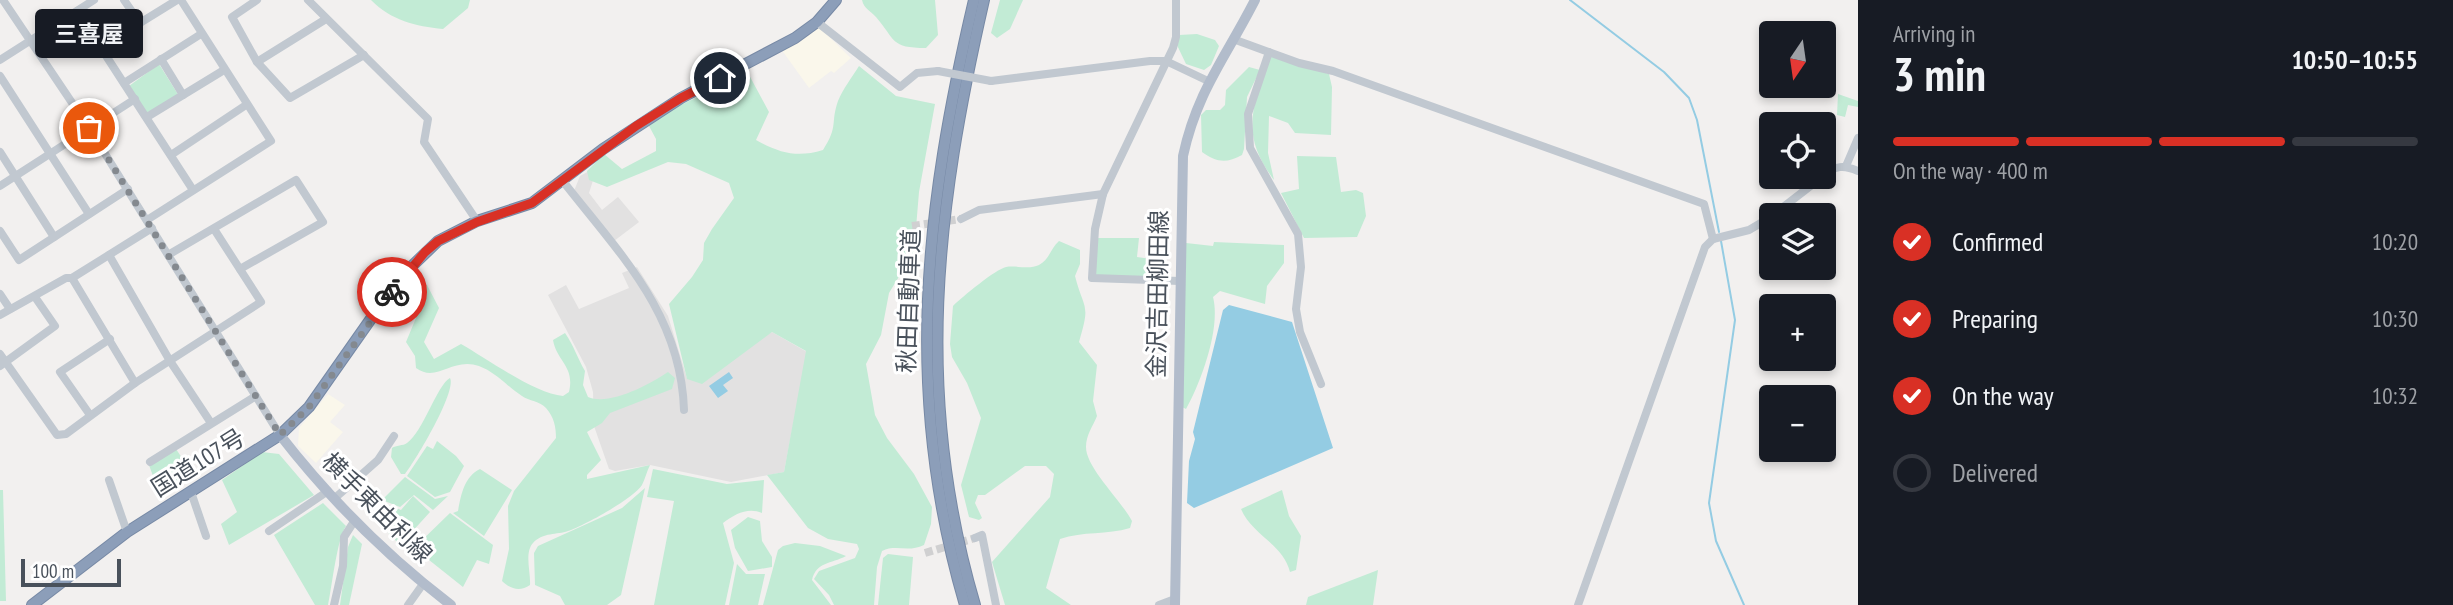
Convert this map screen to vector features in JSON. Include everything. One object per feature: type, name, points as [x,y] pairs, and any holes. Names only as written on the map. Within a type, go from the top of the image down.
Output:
[{"type":"highway","name":"国道107号","points":[[32,605],[127,532],[280,435],[309,407],[375,313],[425,252],[454,232],[532,203],[681,98],[760,59],[817,22],[836,0]]},
{"type":"highway","name":"秋田自動車道","points":[[965,605],[947,530],[933,445],[925,323],[939,165],[974,0]]},
{"type":"highway","name":"秋田自動車道","points":[[975,605],[957,528],[943,443],[937,384],[936,322],[950,167],[984,0]]},
{"type":"main road","name":"金沢吉田柳田線","points":[[1175,602],[1183,156],[1192,121],[1208,81],[1253,0]]},
{"type":"main road","name":"横手東由利線","points":[[280,435],[355,520],[423,584],[451,605]]},
{"type":"street","points":[[3,0],[32,40],[128,189],[280,435]]},
{"type":"street","points":[[0,60],[94,0]]},
{"type":"street","points":[[124,0],[141,23]]},
{"type":"street","points":[[0,315],[66,278],[72,278],[109,255],[193,190],[271,141],[179,0],[100,47]]},
{"type":"street","points":[[257,0],[243,4],[232,17],[257,62],[289,98],[364,55]]},
{"type":"street","points":[[309,0],[428,119],[424,142],[477,222]]},
{"type":"street","points":[[1176,0],[1176,37],[1103,194],[1095,229],[1092,278],[1180,281]]},
{"type":"street","points":[[77,11],[193,190]]},
{"type":"street","points":[[257,62],[326,19]]},
{"type":"street","points":[[817,22],[901,87],[917,73],[938,71],[991,80],[1166,61],[1208,81]]},
{"type":"street","points":[[124,83],[201,34]]},
{"type":"street","points":[[1233,39],[1333,71],[1704,204],[1718,239]]},
{"type":"street","points":[[1269,52],[1248,114],[1250,148],[1298,234],[1301,267],[1296,309],[1300,332],[1321,384]]},
{"type":"street","points":[[161,59],[183,95]]},
{"type":"street","points":[[147,117],[224,70]]},
{"type":"street","points":[[0,76],[89,214]]},
{"type":"street","points":[[0,186],[135,99]]},
{"type":"street","points":[[171,155],[246,105]]},
{"type":"street","points":[[1846,166],[1858,138]]},
{"type":"street","points":[[0,152],[54,237]]},
{"type":"street","points":[[1836,168],[1846,166],[1858,171]]},
{"type":"street","points":[[168,255],[296,180],[323,222],[240,270]]},
{"type":"street","points":[[562,180],[642,280],[675,349],[684,410]]},
{"type":"street","points":[[0,231],[19,260],[128,189]]},
{"type":"street","points":[[1789,203],[1806,189]]},
{"type":"street","points":[[961,219],[979,211],[1103,194]]},
{"type":"street","points":[[1578,605],[1704,247],[1759,224]]},
{"type":"street","points":[[35,297],[55,326],[2,360],[57,435],[66,434],[135,383],[261,302],[215,229]]},
{"type":"street","points":[[109,255],[170,360],[211,423]]},
{"type":"street","points":[[72,278],[135,383]]},
{"type":"street","points":[[0,294],[10,309]]},
{"type":"street","points":[[90,415],[60,372],[110,339]]},
{"type":"street","points":[[150,462],[256,396]]},
{"type":"street","points":[[269,531],[331,494],[378,460],[394,436]]},
{"type":"street","points":[[109,480],[127,532]]},
{"type":"street","points":[[191,492],[205,536]]},
{"type":"street","points":[[334,605],[343,566],[344,537],[355,520]]},
{"type":"street","points":[[975,538],[982,535],[996,605]]},
{"type":"street","points":[[408,605],[423,584]]},
{"type":"street","points":[[1159,605],[1175,602]]},
{"type":"shaded area","points":[[819,27],[851,58],[834,73],[831,71],[809,88],[781,49]]},
{"type":"shaded area","points":[[591,170],[595,174],[589,193],[602,210],[618,197],[639,222],[614,241],[574,191],[580,176]]},
{"type":"shaded area","points":[[637,267],[668,316],[687,378],[772,332],[807,352],[784,472],[731,482],[650,465],[615,471],[609,469],[594,426],[593,392],[586,367],[548,295],[566,285],[579,309],[629,288],[622,273]]},
{"type":"shaded area","points":[[328,394],[345,405],[330,422],[343,432],[316,463],[298,446],[299,428]]},
{"type":"green space","points":[[371,0],[470,0],[468,8],[443,29],[404,21],[387,13]]},
{"type":"green space","points":[[862,0],[935,0],[938,35],[926,48],[900,44],[891,37]]},
{"type":"green space","points":[[1000,0],[1023,0],[1010,29],[997,38],[991,33]]},
{"type":"green space","points":[[1197,34],[1215,40],[1219,46],[1211,65],[1204,70],[1186,64],[1176,43],[1179,35]]},
{"type":"green space","points":[[1270,56],[1329,74],[1332,87],[1331,135],[1295,133],[1288,123],[1269,116],[1268,153],[1274,180],[1256,148],[1252,119]]},
{"type":"green space","points":[[159,64],[179,96],[146,113],[129,86]]},
{"type":"green space","points":[[859,66],[896,96],[935,104],[919,192],[914,252],[889,293],[881,335],[866,364],[875,415],[932,507],[931,524],[924,545],[882,551],[877,567],[874,605],[834,605],[829,595],[814,579],[819,571],[855,558],[859,549],[857,544],[828,539],[808,528],[767,475],[784,472],[806,351],[772,332],[702,384],[687,379],[669,304],[703,260],[704,243],[734,198],[729,183],[686,164],[668,162],[607,187],[589,180],[587,171],[604,154],[622,169],[656,151],[656,139],[649,126],[668,111],[748,73],[769,112],[756,140],[789,153],[805,154],[823,150],[833,130],[838,101]]},
{"type":"green space","points":[[1249,67],[1260,70],[1247,97],[1242,155],[1226,161],[1212,158],[1202,152],[1201,115],[1206,110],[1220,110],[1225,105],[1226,90]]},
{"type":"green space","points":[[1838,94],[1858,101],[1858,107],[1848,105],[1845,117],[1837,115]]},
{"type":"green space","points":[[1297,156],[1336,157],[1341,192],[1356,190],[1363,193],[1366,216],[1357,237],[1304,238],[1281,193],[1299,189]]},
{"type":"green space","points":[[1098,238],[1139,238],[1137,257],[1165,261],[1165,278],[1094,275]]},
{"type":"green space","points":[[1059,241],[1080,250],[1080,264],[1075,276],[1085,320],[1079,342],[1097,365],[1093,401],[1097,416],[1087,438],[1088,455],[1098,474],[1132,521],[1130,528],[1060,539],[1046,588],[1071,605],[1005,605],[992,562],[1050,497],[1054,474],[1046,466],[1025,466],[985,495],[978,495],[975,503],[982,518],[979,520],[969,517],[961,485],[981,418],[967,383],[952,357],[950,344],[953,306],[1001,269],[1039,265]]},
{"type":"green space","points":[[1214,242],[1284,245],[1284,263],[1267,286],[1265,304],[1220,291],[1213,297],[1215,310],[1212,339],[1198,384],[1186,409],[1182,407],[1186,243],[1213,246]]},
{"type":"green space","points":[[423,285],[427,285],[439,308],[424,342],[434,359],[461,344],[525,382],[563,396],[569,392],[570,376],[553,340],[565,333],[585,371],[583,385],[588,397],[607,399],[618,396],[640,388],[668,372],[675,378],[672,389],[610,413],[602,423],[587,432],[601,460],[587,475],[587,479],[650,465],[643,483],[629,497],[596,518],[568,531],[537,539],[529,552],[530,585],[523,588],[512,588],[502,581],[509,549],[508,506],[514,491],[556,438],[554,422],[544,406],[522,396],[482,367],[467,364],[429,373],[416,368],[415,356],[406,342],[416,318],[408,298]]},
{"type":"green space","points":[[450,378],[447,397],[434,426],[405,474],[401,474],[391,457],[392,448],[405,444],[413,437],[445,382]]},
{"type":"green space","points":[[437,441],[464,466],[450,492],[435,497],[407,476],[427,446],[433,449]]},
{"type":"green space","points":[[176,449],[192,473],[172,487],[168,481],[157,487],[149,465]]},
{"type":"green space","points":[[262,452],[279,454],[314,495],[229,545],[221,524],[237,512],[222,480]]},
{"type":"green space","points":[[480,469],[512,490],[484,536],[453,513],[458,511],[462,493],[470,477]]},
{"type":"green space","points":[[653,469],[727,484],[764,480],[762,513],[742,512],[723,523],[734,563],[725,605],[654,605],[674,501],[647,497]]},
{"type":"green space","points":[[405,477],[435,499],[448,496],[433,510],[414,495],[400,507],[382,500]]},
{"type":"green space","points":[[645,488],[621,595],[607,605],[565,605],[560,596],[535,585],[534,553],[538,546],[622,508]]},
{"type":"green space","points":[[0,490],[3,490],[6,601],[0,601]]},
{"type":"green space","points":[[1282,490],[1289,516],[1301,536],[1296,570],[1290,572],[1281,554],[1252,526],[1241,509]]},
{"type":"green space","points":[[413,496],[430,512],[400,545],[372,516],[383,503],[401,510]]},
{"type":"green space","points":[[323,503],[346,526],[337,552],[328,605],[315,605],[274,535]]},
{"type":"green space","points":[[450,513],[493,545],[489,564],[477,560],[463,587],[414,548]]},
{"type":"green space","points":[[748,517],[760,521],[762,541],[772,557],[772,567],[748,571],[735,548],[731,530]]},
{"type":"green space","points":[[353,535],[362,544],[349,605],[340,605],[348,547]]},
{"type":"green space","points":[[795,543],[820,546],[846,556],[821,567],[812,580],[831,605],[763,605],[778,550]]},
{"type":"green space","points":[[888,554],[913,557],[909,605],[878,605],[883,558]]},
{"type":"green space","points":[[737,564],[746,574],[765,574],[758,605],[729,605]]},
{"type":"green space","points":[[1378,570],[1373,605],[1306,605],[1308,597]]},
{"type":"water","points":[[1229,305],[1292,322],[1333,448],[1194,508],[1187,503],[1189,461],[1195,439],[1193,432],[1223,310]]},
{"type":"water","points":[[729,372],[733,378],[723,385],[728,391],[718,398],[709,386]]},
{"type":"waterway","points":[[1570,0],[1664,72],[1689,98],[1697,120],[1719,232]]},
{"type":"waterway","points":[[1721,241],[1735,320],[1709,503],[1716,541],[1744,605]]},
{"type":"tunnel","points":[[912,226],[961,219]]},
{"type":"tunnel","points":[[925,553],[975,538]]},
{"type":"way so far","points":[[89,128],[280,435],[309,407],[392,292]]},
{"type":"place","name":"三喜屋","points":[[89,128]]},
{"type":"route","points":[[392,292],[412,266],[438,241],[477,222],[532,203],[636,126],[720,78]]}]
